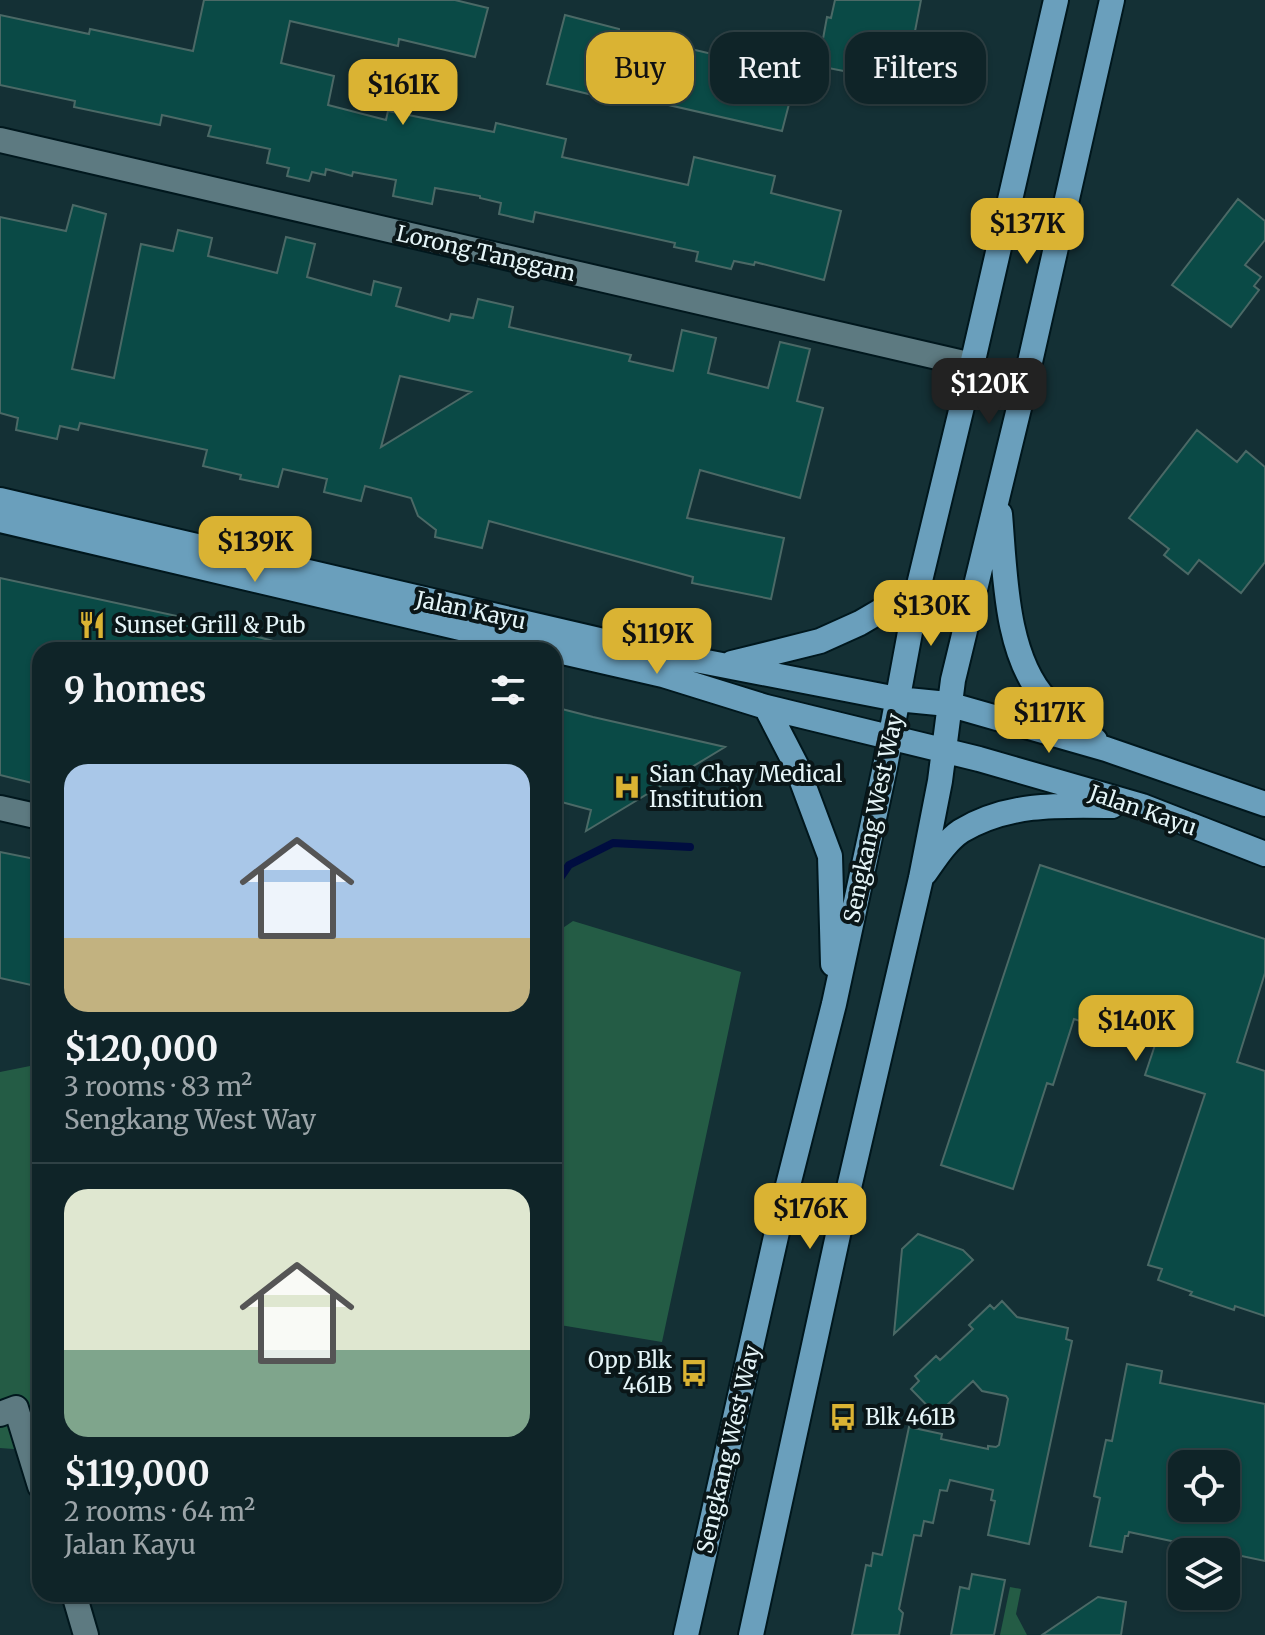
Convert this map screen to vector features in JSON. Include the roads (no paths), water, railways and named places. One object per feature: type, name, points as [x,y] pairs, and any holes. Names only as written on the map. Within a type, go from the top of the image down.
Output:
[{"type":"main road","name":"Sengkang West Way","points":[[686,1635],[784,1201],[834,1004],[918,589],[1056,0]]},
{"type":"main road","points":[[751,1635],[838,1235],[921,878],[944,751],[948,704],[1112,0]]},
{"type":"main road","points":[[998,491],[1007,597],[1024,668],[1047,701],[1106,749]]},
{"type":"main road","name":"Jalan Kayu","points":[[0,500],[629,647],[897,699],[948,704],[1106,749],[1265,804]]},
{"type":"main road","name":"Jalan Kayu","points":[[0,520],[520,642]]},
{"type":"main road","points":[[724,665],[820,641],[860,623],[918,589]]},
{"type":"main road","name":"Jalan Kayu","points":[[562,652],[663,675],[766,707],[944,751],[1142,806],[1265,854]]},
{"type":"main road","points":[[766,707],[796,765],[830,856],[834,1004]]},
{"type":"main road","points":[[921,878],[939,852],[960,832],[1016,809],[1047,805],[1142,806]]},
{"type":"street","name":"Lorong Tanggam","points":[[0,140],[972,365]]},
{"type":"street","points":[[0,808],[32,815]]},
{"type":"street","points":[[8,1411],[32,1467]]},
{"type":"street","points":[[76,1602],[86,1635]]},
{"type":"waterway","points":[[562,875],[569,865],[613,843],[690,847]]},
{"type":"place","name":"Sunset Grill & Pub","points":[[92,625]]},
{"type":"place","name":"Sian Chay Medical Institution","points":[[627,787]]},
{"type":"place","name":"Opp Blk 461B","points":[[694,1373]]},
{"type":"place","name":"Blk 461B","points":[[843,1417]]}]
